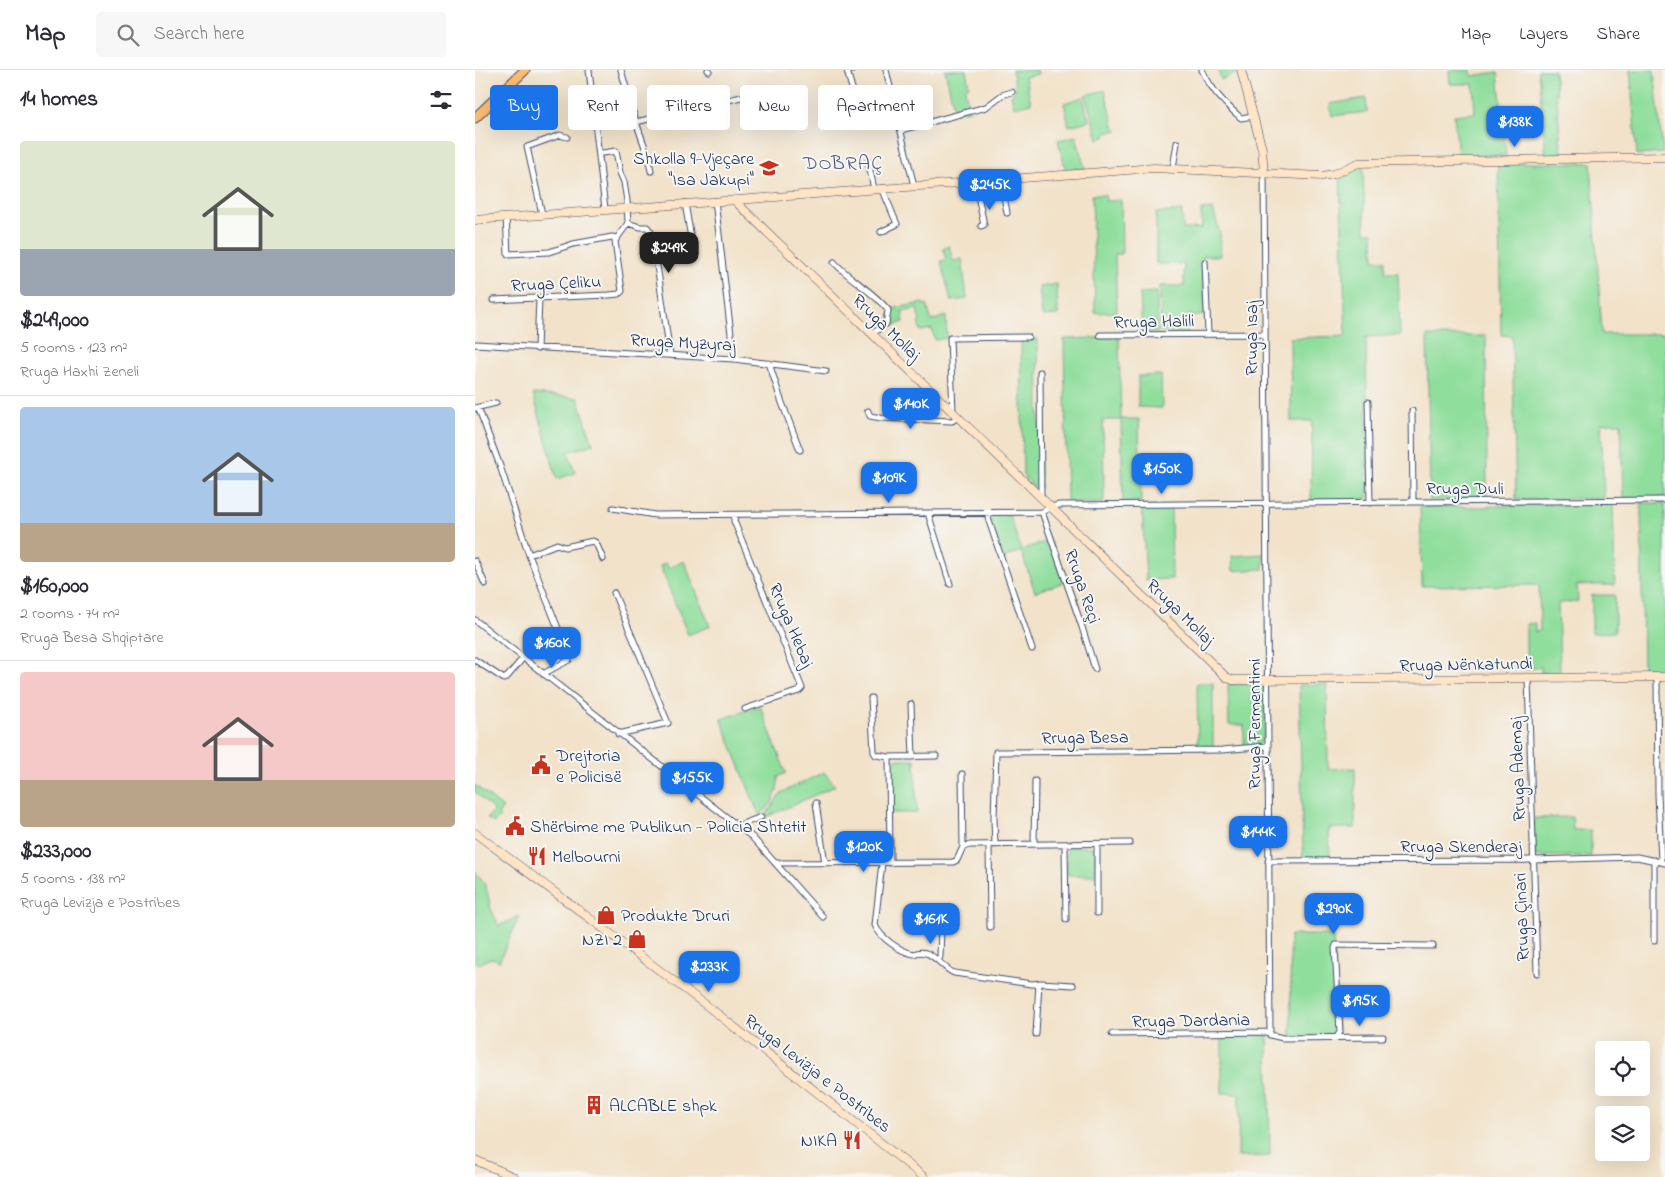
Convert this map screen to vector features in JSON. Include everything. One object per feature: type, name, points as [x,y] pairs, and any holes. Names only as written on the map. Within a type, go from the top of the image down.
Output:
[{"type":"main road","points":[[476,114],[525,70]]},
{"type":"street","points":[[589,70],[605,209]]},
{"type":"street","points":[[621,70],[625,85]]},
{"type":"street","points":[[849,70],[853,85]]},
{"type":"street","points":[[887,70],[890,85]]},
{"type":"street","points":[[1202,70],[1215,93],[1241,118],[1253,116]]},
{"type":"street","points":[[1241,70],[1262,150],[1264,172]]},
{"type":"street","points":[[933,121],[986,107],[1002,95],[1011,92]]},
{"type":"street","points":[[637,122],[740,97]]},
{"type":"street","points":[[637,127],[648,156],[651,171]]},
{"type":"street","points":[[901,130],[914,186]]},
{"type":"street","points":[[542,214],[527,147],[560,135],[567,137]]},
{"type":"street","points":[[1173,168],[1177,143]]},
{"type":"street","points":[[506,217],[508,254],[549,252],[573,244],[612,237],[616,238],[628,223],[624,182],[620,173],[616,151],[603,153]]},
{"type":"street","points":[[475,220],[1145,169],[1173,168],[1328,175],[1358,163],[1665,157]]},
{"type":"street","points":[[868,161],[874,189]]},
{"type":"street","name":"Rruga Isaj","points":[[1264,172],[1266,504]]},
{"type":"street","points":[[1001,179],[1007,213]]},
{"type":"street","points":[[975,181],[984,225],[981,226]]},
{"type":"street","points":[[881,232],[897,224],[882,188]]},
{"type":"street","name":"Rruga Mollaj","points":[[734,200],[1226,677],[1233,680],[1267,681]]},
{"type":"street","points":[[715,201],[734,359]]},
{"type":"street","points":[[685,203],[693,250]]},
{"type":"street","points":[[628,223],[647,227],[651,232],[670,355]]},
{"type":"street","name":"Rruga Çeliku","points":[[493,300],[619,294],[622,291],[622,286],[616,254],[616,238]]},
{"type":"street","points":[[834,262],[846,275],[858,283],[888,310],[886,324],[872,334]]},
{"type":"street","name":"Rruga Halili","points":[[1205,262],[1208,334]]},
{"type":"street","points":[[537,349],[539,299]]},
{"type":"street","name":"Rruga Halili","points":[[1100,336],[1264,334]]},
{"type":"street","points":[[868,411],[870,416],[879,418],[952,421],[956,415],[950,338],[1028,337]]},
{"type":"street","name":"Rruga Myzyraj","points":[[475,344],[734,359],[769,362],[826,371]]},
{"type":"street","points":[[769,362],[800,450]]},
{"type":"street","points":[[1040,372],[1041,497]]},
{"type":"street","points":[[1368,402],[1370,503]]},
{"type":"street","points":[[496,403],[476,408],[500,466],[529,555],[570,658],[543,674]]},
{"type":"street","points":[[1412,411],[1413,502]]},
{"type":"street","name":"Rruga Duli","points":[[1051,507],[1665,500]]},
{"type":"street","name":"Rruga Fermentimi","points":[[1266,504],[1270,1034]]},
{"type":"street","points":[[613,508],[655,515],[735,516],[1042,512],[1051,507]]},
{"type":"street","name":"Rruga Reçi","points":[[1042,512],[1076,607],[1095,669]]},
{"type":"street","points":[[928,513],[951,584]]},
{"type":"street","points":[[988,513],[988,518],[1032,649]]},
{"type":"street","name":"Rruga Hebaj","points":[[735,516],[736,526],[803,688],[801,691],[745,709]]},
{"type":"street","points":[[529,555],[557,544],[565,547],[593,541],[596,543],[603,559]]},
{"type":"street","points":[[475,561],[485,584]]},
{"type":"street","points":[[614,594],[668,723],[618,734]]},
{"type":"street","points":[[475,620],[618,734],[752,837],[823,917]]},
{"type":"street","points":[[475,660],[504,679],[523,658]]},
{"type":"street","points":[[1661,677],[1658,797],[1663,862]]},
{"type":"street","name":"Rruga Nënkatundi","points":[[1267,681],[1661,677]]},
{"type":"street","name":"Rruga Ademaj","points":[[1528,678],[1533,860]]},
{"type":"street","points":[[871,698],[874,752],[876,755],[936,756]]},
{"type":"street","points":[[911,704],[913,756]]},
{"type":"street","name":"Rruga Besa","points":[[995,845],[996,752],[1222,750],[1268,746]]},
{"type":"street","points":[[889,756],[890,863]]},
{"type":"street","points":[[775,863],[953,862],[957,860],[963,848],[962,774]]},
{"type":"street","points":[[1034,844],[1035,781]]},
{"type":"street","points":[[816,803],[825,863]]},
{"type":"street","points":[[737,826],[761,817]]},
{"type":"street","name":"Rruga Levizja e Postribes","points":[[475,833],[710,1008],[925,1177]]},
{"type":"street","points":[[963,848],[970,845],[1130,843]]},
{"type":"street","points":[[1065,844],[1066,920]]},
{"type":"street","points":[[1097,844],[1097,913]]},
{"type":"street","points":[[989,845],[990,927]]},
{"type":"street","name":"Rruga Skenderaj","points":[[1268,861],[1533,860],[1637,857],[1663,862]]},
{"type":"street","name":"Rruga Çinari","points":[[1533,860],[1537,973]]},
{"type":"street","points":[[1654,860],[1654,941]]},
{"type":"street","points":[[882,863],[875,919],[877,929],[905,952],[923,953],[938,960],[947,970],[954,973],[1002,980],[1073,985]]},
{"type":"street","points":[[938,960],[940,957],[941,928]]},
{"type":"street","points":[[1337,1038],[1340,1032],[1336,945],[1433,946]]},
{"type":"street","points":[[1036,1034],[1039,983]]},
{"type":"street","name":"Rruga Dardania","points":[[1112,1034],[1270,1034],[1283,1038],[1383,1037]]},
{"type":"street","points":[[475,1160],[514,1177]]},
{"type":"green space","points":[[945,70],[966,70],[969,86],[965,88],[965,91],[970,110],[955,113]]},
{"type":"green space","points":[[1012,70],[1037,70],[1038,74],[1025,77],[1031,103],[1014,107],[1011,95],[1016,89]]},
{"type":"green space","points":[[1218,70],[1238,70],[1239,72],[1221,80]]},
{"type":"green space","points":[[1449,70],[1471,70],[1472,76],[1498,72],[1506,155],[1458,156],[1454,115],[1475,113],[1473,84],[1450,84]]},
{"type":"green space","points":[[1538,70],[1554,70],[1562,156],[1546,157]]},
{"type":"green space","points":[[1630,70],[1654,70],[1663,153],[1637,155]]},
{"type":"green space","points":[[1105,90],[1114,126],[1118,130],[1105,133],[1105,137],[1098,139],[1085,95]]},
{"type":"green space","points":[[1083,97],[1089,121],[1069,126],[1064,103]]},
{"type":"green space","points":[[1366,98],[1367,112],[1332,116],[1330,104]]},
{"type":"green space","points":[[1076,136],[1085,169],[1066,171],[1058,140]]},
{"type":"green space","points":[[1591,163],[1602,334],[1665,334],[1665,497],[1623,498],[1621,423],[1601,423],[1604,498],[1516,500],[1512,336],[1501,335],[1498,164]]},
{"type":"green space","points":[[1363,167],[1365,232],[1373,232],[1374,260],[1385,260],[1385,273],[1398,273],[1400,335],[1366,337],[1367,500],[1311,501],[1312,421],[1291,421],[1290,338],[1346,336],[1340,176],[1354,168]]},
{"type":"green space","points":[[1092,195],[1105,195],[1106,201],[1121,200],[1122,254],[1115,254],[1117,312],[1095,313]]},
{"type":"green space","points":[[1213,209],[1220,234],[1220,256],[1203,256],[1205,315],[1191,317],[1191,314],[1187,315],[1187,333],[1161,332],[1160,286],[1184,286],[1184,264],[1156,264],[1156,213],[1182,211],[1183,229],[1202,228],[1201,210]]},
{"type":"green space","points":[[949,246],[953,261],[962,259],[967,299],[951,301],[941,261],[946,259],[943,249]]},
{"type":"green space","points":[[1057,284],[1058,315],[1042,316],[1039,287]]},
{"type":"green space","points":[[1157,292],[1158,333],[1142,333],[1140,293]]},
{"type":"green space","points":[[923,303],[923,305],[927,304],[931,321],[946,316],[947,338],[935,340],[932,329],[921,331],[918,323],[920,322],[917,309],[902,312],[904,322],[888,327],[891,309]]},
{"type":"green space","points":[[1427,336],[1486,336],[1487,499],[1430,500]]},
{"type":"green space","points":[[1119,337],[1121,419],[1139,419],[1141,502],[1123,502],[1121,420],[1103,420],[1104,503],[1067,503],[1064,339]]},
{"type":"green space","points":[[1021,339],[1038,339],[1040,487],[1037,490],[1023,476]]},
{"type":"green space","points":[[1161,375],[1162,408],[1138,407],[1138,376]]},
{"type":"green space","points":[[533,394],[578,398],[593,444],[568,452],[575,473],[557,479]]},
{"type":"green space","points":[[1641,503],[1665,503],[1665,673],[1643,673]]},
{"type":"green space","points":[[1530,504],[1613,504],[1615,585],[1577,585],[1578,602],[1558,603],[1560,673],[1541,673],[1541,667],[1526,669],[1526,624],[1535,623],[1535,632],[1540,631],[1539,585],[1422,586],[1420,506],[1482,507]]},
{"type":"green space","points":[[1142,507],[1171,507],[1172,579],[1146,580]]},
{"type":"green space","points":[[1009,514],[1021,550],[1050,540],[1065,582],[1035,592],[1021,551],[1003,558],[990,520],[992,515]]},
{"type":"green space","points":[[1264,554],[1263,569],[1233,571],[1232,556]]},
{"type":"green space","points":[[684,561],[710,626],[688,635],[660,566],[666,563],[668,568]]},
{"type":"green space","points":[[1592,595],[1615,595],[1615,632],[1592,633]]},
{"type":"green space","points":[[1197,683],[1213,683],[1213,748],[1198,749]]},
{"type":"green space","points":[[1228,684],[1263,685],[1265,726],[1260,744],[1244,745],[1244,725],[1229,725]]},
{"type":"green space","points":[[1327,684],[1328,769],[1355,768],[1355,828],[1329,828],[1330,858],[1303,858],[1299,685]]},
{"type":"green space","points":[[760,706],[786,773],[778,777],[774,799],[768,808],[759,815],[721,719]]},
{"type":"green space","points":[[915,759],[917,813],[891,813],[891,760]]},
{"type":"green space","points":[[824,772],[835,786],[764,818],[781,793]]},
{"type":"green space","points":[[475,785],[503,808],[498,815],[500,817],[494,823],[487,818],[494,811],[475,792]]},
{"type":"green space","points":[[1572,817],[1573,830],[1591,830],[1591,856],[1535,856],[1534,818]]},
{"type":"green space","points":[[1067,846],[1092,847],[1095,850],[1095,875],[1067,875]]},
{"type":"green space","points":[[475,872],[484,883],[490,906],[499,926],[519,917],[499,962],[492,958],[480,964],[475,962]]},
{"type":"green space","points":[[1290,935],[1333,935],[1338,1030],[1335,1036],[1291,1036]]},
{"type":"green space","points":[[1268,1035],[1270,1156],[1238,1157],[1239,1094],[1222,1093],[1222,1036]]},
{"type":"place","name":"Shkolla 9-Vjeçare \"Isa Jakupi\"","points":[[769,168]]},
{"type":"place","name":"Drejtoria e Policisë","points":[[541,765]]},
{"type":"place","name":"Shërbime me Publikun - Policia Shtetit","points":[[515,826]]},
{"type":"place","name":"Melbourni","points":[[537,856]]},
{"type":"place","name":"Produkte Druri","points":[[606,915]]},
{"type":"place","name":"NZI 2","points":[[637,939]]},
{"type":"place","name":"ALCABLE shpk","points":[[594,1105]]},
{"type":"place","name":"NIKA","points":[[852,1140]]},
{"type":"district","name":"DOBRAÇ","points":[[843,162]]}]
